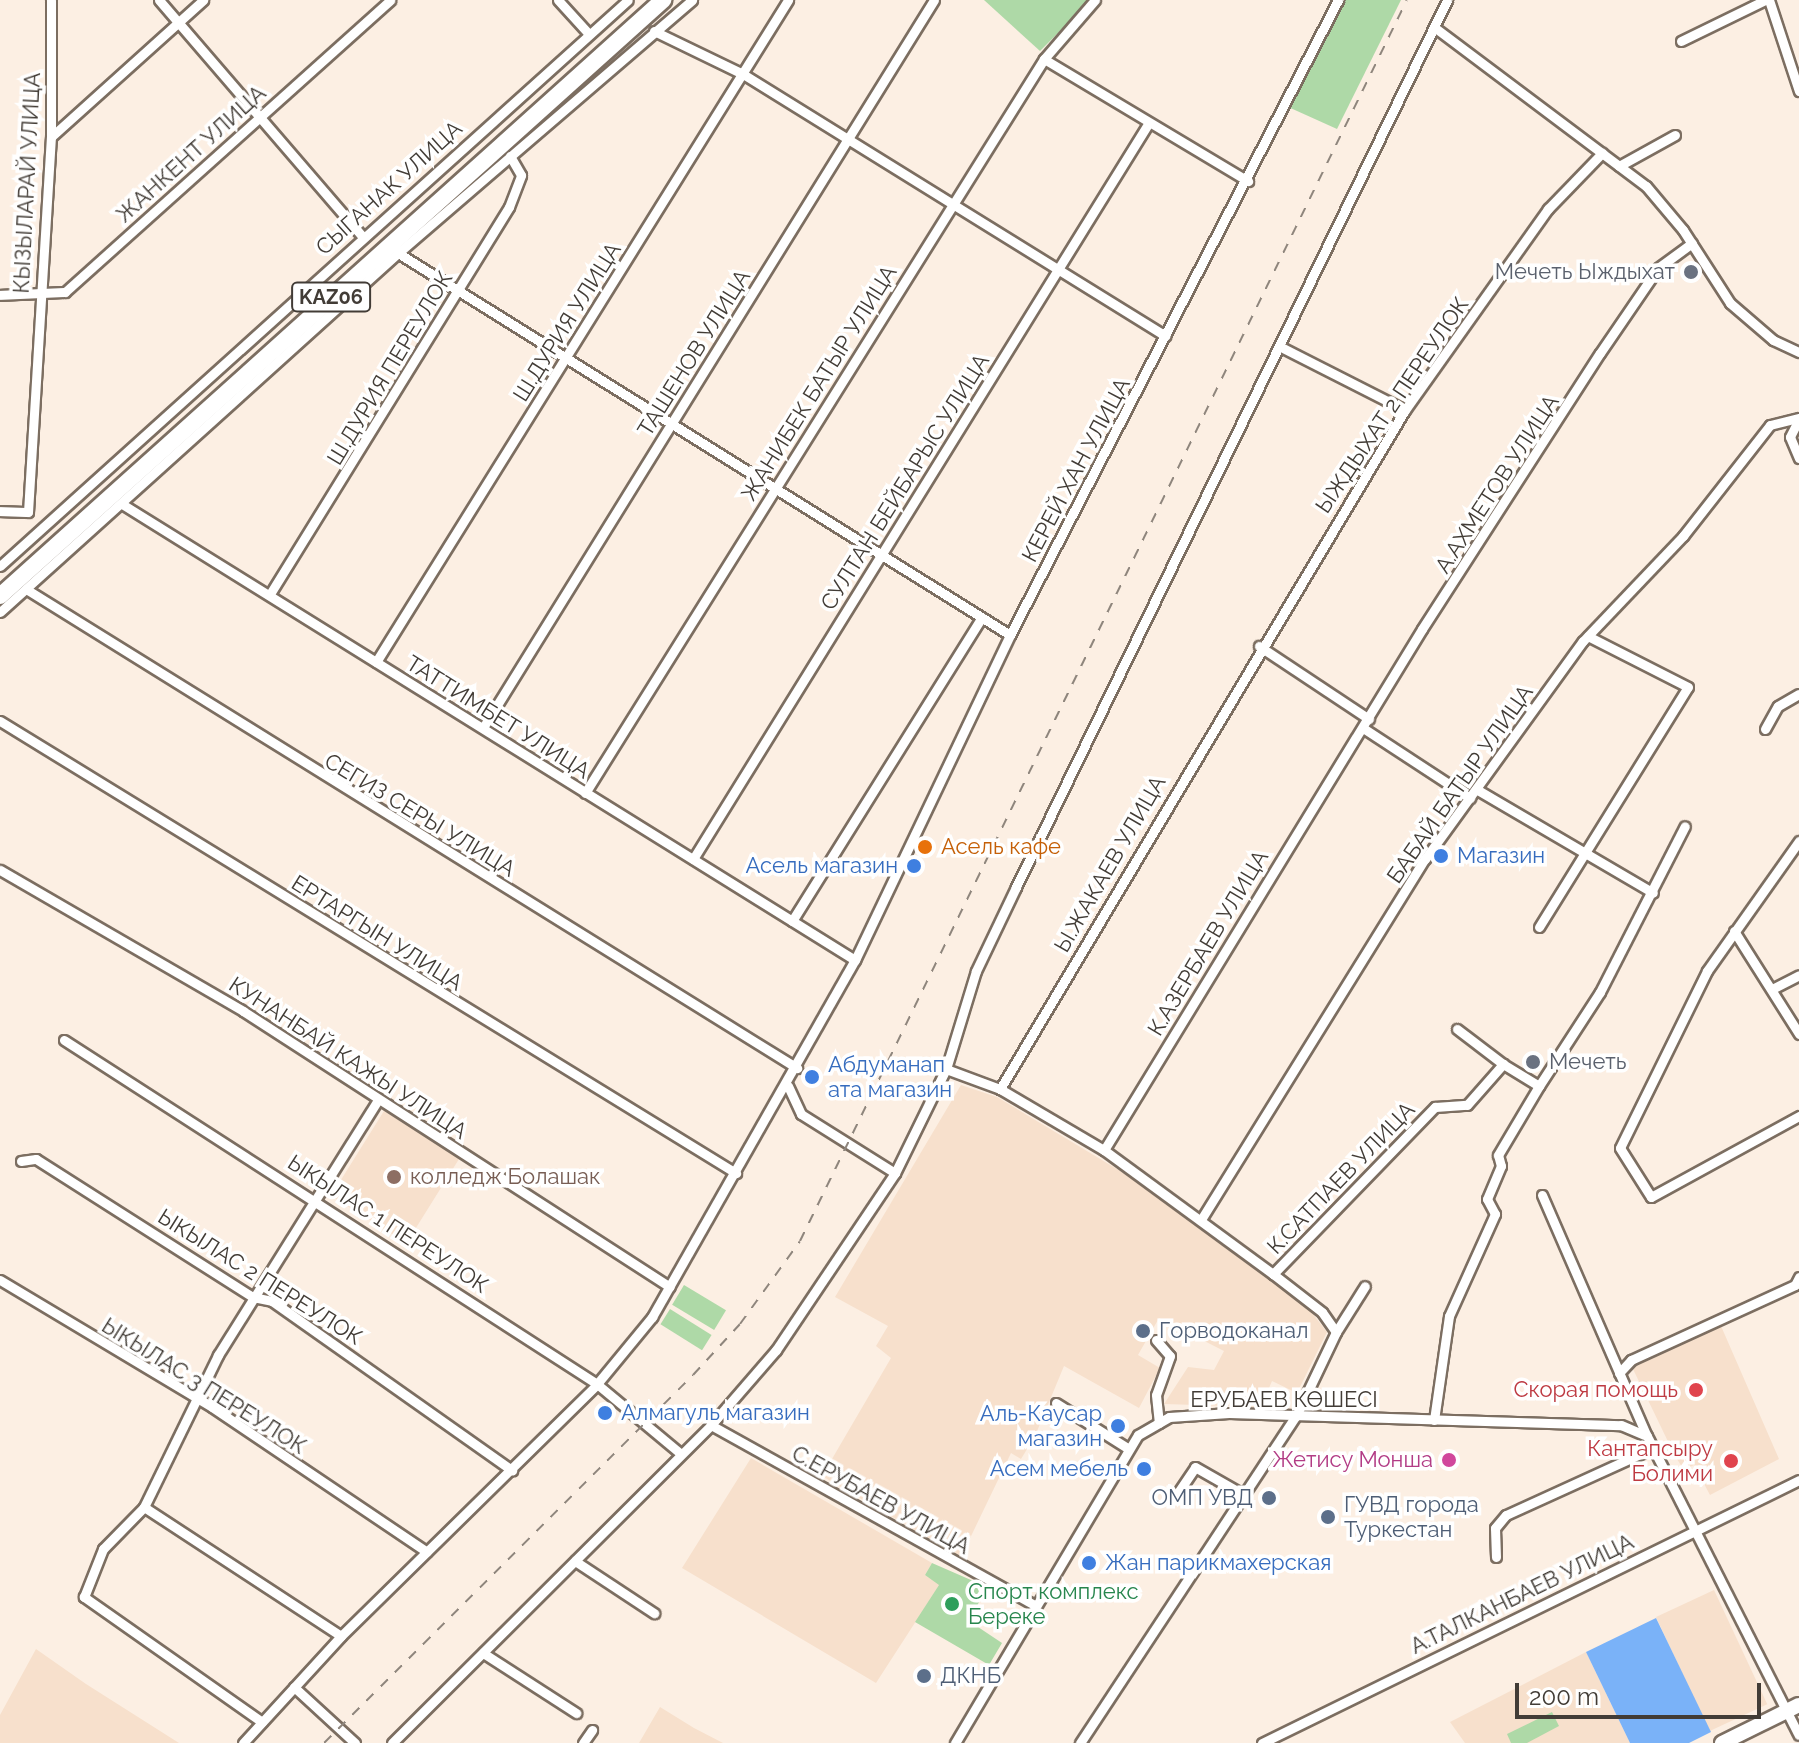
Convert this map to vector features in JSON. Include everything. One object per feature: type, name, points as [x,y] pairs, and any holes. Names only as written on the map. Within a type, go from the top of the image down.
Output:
[{"type":"highway","name":"KАZ06","points":[[0,581],[649,0]]},
{"type":"highway","name":"KАZ06","points":[[0,596],[663,0]]},
{"type":"main road","points":[[1722,1743],[1793,1708]]},
{"type":"street","name":"КЫЗЫЛАРАЙ УЛИЦА","points":[[0,511],[28,512],[51,137],[51,0]]},
{"type":"street","points":[[159,0],[362,236]]},
{"type":"street","points":[[51,137],[203,0]]},
{"type":"street","name":"ЖАНКЕНТ УЛИЦА","points":[[0,295],[40,297],[65,292],[390,0]]},
{"type":"street","points":[[558,0],[588,33]]},
{"type":"street","name":"СЫГАНАК УЛИЦА","points":[[0,566],[362,236],[628,0]]},
{"type":"street","points":[[0,612],[398,253],[692,0]]},
{"type":"street","name":"Ш.ДУРИЯ УЛИЦА","points":[[376,662],[788,0]]},
{"type":"street","name":"ТАШЕНОВ УЛИЦА","points":[[484,726],[850,141],[934,0]]},
{"type":"street","name":"ЖАНИБЕК БАТЫР УЛИЦА","points":[[585,793],[1044,59],[1095,0]]},
{"type":"street","name":"КЕРЕЙ ХАН УЛИЦА","points":[[243,1743],[341,1636],[512,1470],[629,1350],[670,1287],[788,1086],[855,960],[1010,635],[1248,181],[1338,0]]},
{"type":"street","points":[[392,1743],[711,1425],[776,1350],[895,1173],[946,1069],[976,971],[1447,0]]},
{"type":"street","points":[[1681,41],[1767,0],[1799,91]]},
{"type":"street","points":[[1434,27],[1646,186],[1692,243],[1750,324],[1799,352]]},
{"type":"street","points":[[654,31],[743,74],[1165,336]]},
{"type":"street","points":[[1044,59],[1148,124],[1248,181]]},
{"type":"street","name":"СУЛТАН БЕЙБАРЫС УЛИЦА","points":[[693,859],[1148,124]]},
{"type":"street","points":[[1619,166],[1675,135]]},
{"type":"street","name":"ЫЖДЫХАТ 2 ПЕРЕУЛОК","points":[[1283,610],[1405,410],[1548,209],[1602,153]]},
{"type":"street","name":"Ш.ДУРИЯ ПЕРЕУЛОК","points":[[270,594],[519,189],[521,175],[510,156]]},
{"type":"street","name":"А.АХМЕТОВ УЛИЦА","points":[[1346,757],[1634,301],[1658,268],[1692,243]]},
{"type":"street","points":[[398,253],[568,354],[1010,635]]},
{"type":"street","points":[[1281,347],[1405,410]]},
{"type":"street","name":"БАБАЙ БАТЫР УЛИЦА","points":[[1799,418],[1790,437],[1799,458]]},
{"type":"street","name":"БАБАЙ БАТЫР УЛИЦА","points":[[1202,1218],[1473,794],[1588,636],[1683,536],[1770,425],[1799,418]]},
{"type":"street","name":"ТАТТИМБЕТ УЛИЦА","points":[[122,504],[484,726],[585,793],[855,960]]},
{"type":"street","name":"СЕГИЗ СЕРЫ УЛИЦА","points":[[26,589],[797,1068]]},
{"type":"street","name":"Ы.ЖАКАЕВ УЛИЦА","points":[[1000,1089],[1283,610]]},
{"type":"street","points":[[792,921],[982,617]]},
{"type":"street","points":[[1539,927],[1688,687],[1588,636]]},
{"type":"street","points":[[1259,646],[1369,719]]},
{"type":"street","points":[[1765,729],[1778,706],[1799,694]]},
{"type":"street","name":"ЕРТАРГЫН УЛИЦА","points":[[0,721],[736,1173]]},
{"type":"street","points":[[1363,728],[1473,794],[1586,852],[1653,893]]},
{"type":"street","name":"К.АЗЕРБАЕВ УЛИЦА","points":[[1104,1150],[1346,757]]},
{"type":"street","points":[[1434,1420],[1439,1350],[1492,1225],[1487,1199],[1494,1182],[1498,1155],[1600,992],[1685,826]]},
{"type":"street","points":[[1799,841],[1707,971],[1669,1057],[1625,1131],[1620,1148],[1651,1197],[1799,1116]]},
{"type":"street","name":"КУНАНБАЙ КАЖЫ УЛИЦА","points":[[0,870],[119,936],[670,1287]]},
{"type":"street","points":[[1734,931],[1774,988],[1799,1034]]},
{"type":"street","points":[[1774,988],[1799,975]]},
{"type":"street","points":[[1457,1029],[1503,1064],[1539,1086]]},
{"type":"street","name":"ЫКЫЛАС 1 ПЕРЕУЛОК","points":[[64,1040],[316,1198],[597,1384],[681,1454]]},
{"type":"street","name":"К.САТПАЕВ УЛИЦА","points":[[1336,1332],[1322,1312],[1273,1274],[1435,1107],[1467,1105],[1503,1064]]},
{"type":"street","points":[[946,1069],[1000,1089],[1104,1150],[1202,1218],[1273,1274]]},
{"type":"street","points":[[788,1086],[801,1114],[895,1173]]},
{"type":"street","points":[[262,1722],[84,1600],[103,1549],[144,1507],[196,1399],[253,1297],[378,1100]]},
{"type":"street","name":"ЫКЫЛАС 2 ПЕРЕУЛОК","points":[[21,1161],[36,1159],[253,1297],[272,1301],[346,1349],[512,1470]]},
{"type":"street","points":[[1542,1195],[1647,1436],[1694,1529],[1793,1708],[1799,1735]]},
{"type":"street","points":[[1619,1373],[1631,1360],[1795,1285],[1799,1277]]},
{"type":"street","name":"ЫКЫЛАС 3 ПЕРЕУЛОК","points":[[0,1280],[196,1399],[427,1552]]},
{"type":"street","points":[[1080,1743],[1296,1416],[1336,1332],[1365,1286]]},
{"type":"street","points":[[1156,1340],[1170,1356],[1156,1395],[1159,1423]]},
{"type":"street","points":[[1056,1403],[1129,1449]]},
{"type":"street","name":"ЕРУБАЕВ КӨШЕСІ","points":[[955,1743],[1129,1449],[1138,1435],[1159,1423],[1229,1413],[1621,1425],[1647,1436]]},
{"type":"street","name":"С.ЕРУБАЕВ УЛИЦА","points":[[711,1425],[1034,1605]]},
{"type":"street","points":[[1496,1557],[1495,1528],[1506,1515],[1653,1448]]},
{"type":"street","points":[[1175,1497],[1195,1467],[1244,1495]]},
{"type":"street","name":"А.ТАЛКАНБАЕВ УЛИЦА","points":[[1264,1742],[1799,1480]]},
{"type":"street","points":[[144,1507],[341,1636]]},
{"type":"street","points":[[575,1561],[654,1613]]},
{"type":"street","points":[[483,1653],[576,1713]]},
{"type":"street","points":[[294,1687],[355,1743]]},
{"type":"street","points":[[583,1743],[592,1730]]},
{"type":"shaded area","points":[[961,1085],[997,1097],[1162,1196],[1309,1309],[1327,1332],[1297,1393],[1272,1381],[1261,1407],[1164,1404],[1188,1367],[1214,1370],[1224,1351],[1159,1318],[1138,1355],[1160,1368],[1139,1408],[1064,1366],[1035,1436],[1021,1459],[1011,1453],[961,1557],[822,1476],[891,1358],[876,1346],[888,1326],[835,1297]]},
{"type":"shaded area","name":"колледж Болашак","points":[[384,1111],[459,1158],[406,1243],[331,1196]]},
{"type":"shaded area","name":"Скорая помощь","points":[[1721,1326],[1779,1459],[1710,1495],[1694,1465],[1684,1470],[1675,1456],[1632,1367]]},
{"type":"shaded area","points":[[751,1458],[932,1563],[925,1575],[940,1584],[876,1683],[682,1568]]},
{"type":"shaded area","points":[[1714,1590],[1767,1704],[1709,1731],[1656,1617]]},
{"type":"shaded area","points":[[36,1649],[179,1743],[0,1743],[0,1715]]},
{"type":"shaded area","points":[[1586,1652],[1630,1743],[1465,1743],[1450,1722]]},
{"type":"shaded area","points":[[660,1707],[694,1728],[723,1743],[639,1743]]},
{"type":"green space","points":[[984,0],[1091,0],[1040,51]]},
{"type":"green space","points":[[1340,0],[1401,0],[1337,129],[1286,106]]},
{"type":"green space","points":[[684,1285],[726,1310],[714,1330],[672,1305]]},
{"type":"green space","points":[[670,1309],[712,1335],[702,1350],[660,1324]]},
{"type":"green space","name":"Спорт комплекс Береке","points":[[932,1563],[987,1587],[969,1621],[1002,1643],[989,1665],[915,1622],[939,1585],[925,1575]]},
{"type":"green space","points":[[1552,1712],[1559,1726],[1527,1743],[1511,1743],[1507,1734]]},
{"type":"water","points":[[1656,1618],[1711,1732],[1689,1743],[1630,1743],[1586,1652]]},
{"type":"railway","points":[[324,1743],[693,1375],[740,1324],[800,1241],[1407,0]]},
{"type":"place","name":"Мечеть Ыждыхат","points":[[1691,272]]},
{"type":"place","name":"Асель кафе","points":[[925,847]]},
{"type":"place","name":"Магазин","points":[[1441,856]]},
{"type":"place","name":"Асель магазин","points":[[914,866]]},
{"type":"place","name":"Мечеть","points":[[1533,1062]]},
{"type":"place","name":"Абдуманап ата магазин","points":[[812,1077]]},
{"type":"place","name":"колледж Болашак","points":[[394,1177]]},
{"type":"place","name":"Горводоканал","points":[[1143,1331]]},
{"type":"place","name":"Скорая помощь","points":[[1696,1390]]},
{"type":"place","name":"Алмагуль магазин","points":[[605,1413]]},
{"type":"place","name":"Аль-Каусар магазин","points":[[1118,1426]]},
{"type":"place","name":"Жетису Монша","points":[[1449,1460]]},
{"type":"place","name":"Кантапсыру Болими","points":[[1731,1461]]},
{"type":"place","name":"Асем мебель","points":[[1144,1469]]},
{"type":"place","name":"ОМП УВД","points":[[1269,1498]]},
{"type":"place","name":"ГУВД города Туркестан","points":[[1328,1517]]},
{"type":"place","name":"Жан парикмахерская","points":[[1089,1563]]},
{"type":"place","name":"Спорт комплекс Береке","points":[[952,1604]]},
{"type":"place","name":"ДКНБ","points":[[924,1676]]}]
